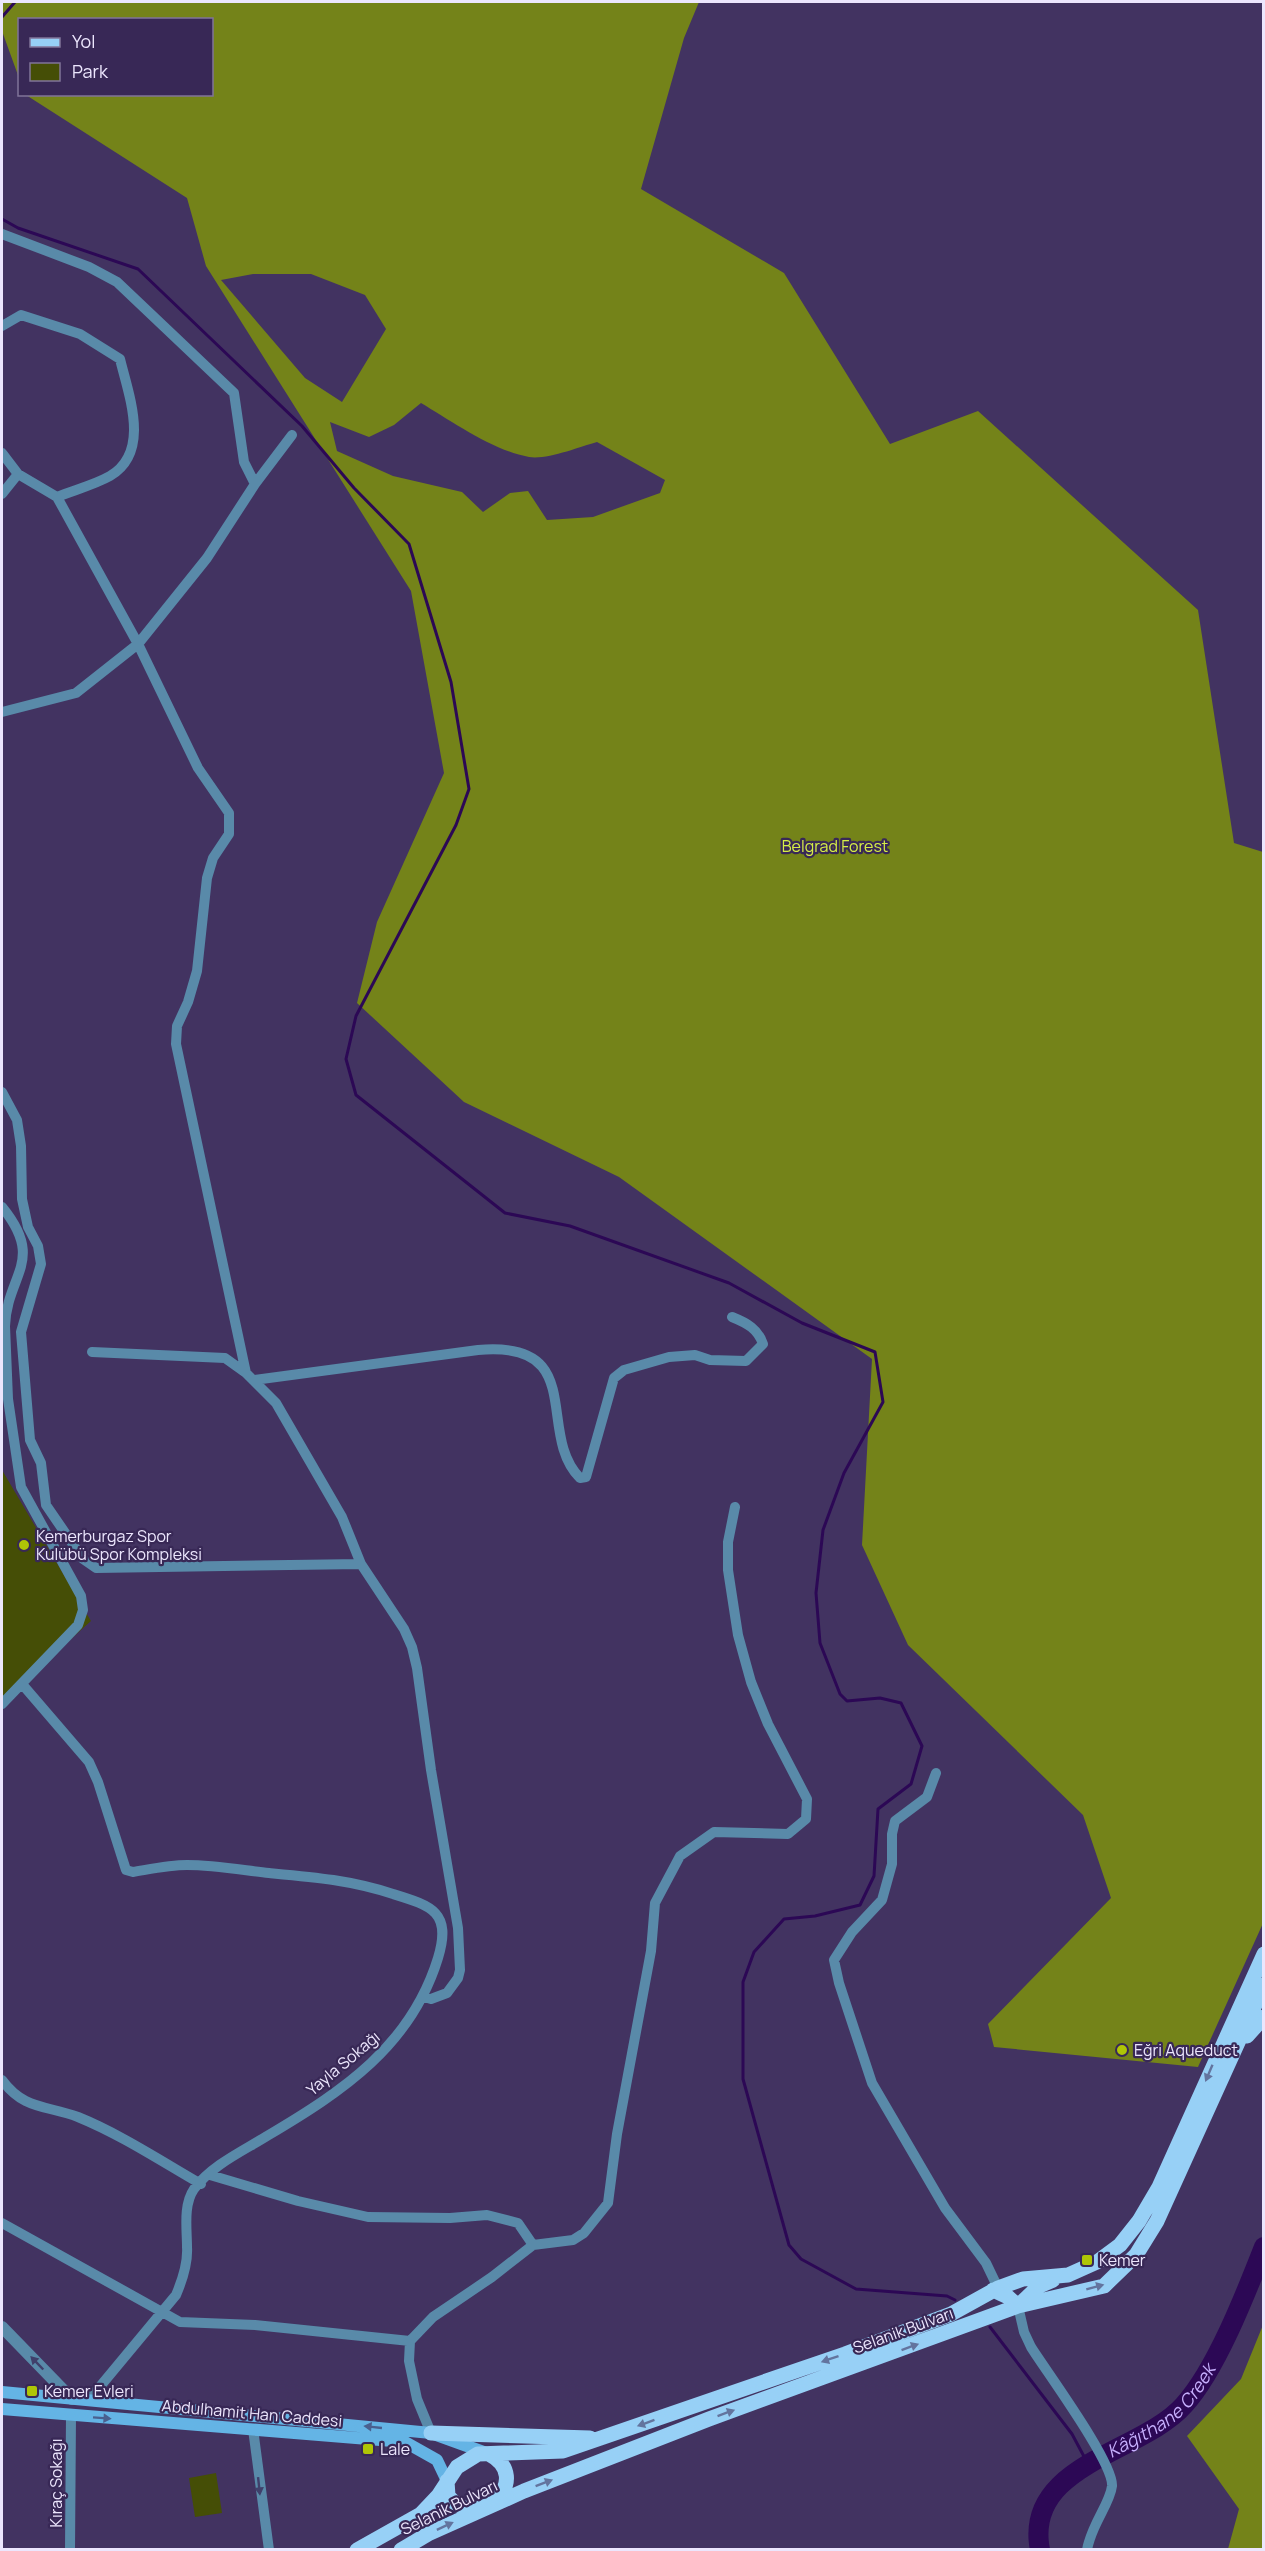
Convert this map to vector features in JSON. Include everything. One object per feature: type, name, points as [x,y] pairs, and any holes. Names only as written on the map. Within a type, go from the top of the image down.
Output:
[{"type":"main road","points":[[1260,1986],[1263,1954]]},
{"type":"main road","name":"Selanik Bulvarı","points":[[401,2550],[490,2506],[676,2432],[1018,2306],[1104,2286],[1136,2255],[1157,2221],[1179,2176],[1260,1986]]},
{"type":"main road","name":"Selanik Bulvarı","points":[[489,2454],[563,2451],[605,2438],[951,2314],[995,2289],[1023,2279],[1068,2275],[1097,2262],[1120,2245],[1150,2205],[1260,1986]]},
{"type":"main road","points":[[1233,2052],[1263,2017]]},
{"type":"main road","points":[[995,2289],[1018,2306],[1039,2286],[1068,2275]]},
{"type":"main road","points":[[2,2392],[431,2433],[605,2438]]},
{"type":"main road","points":[[71,2416],[72,2399]]},
{"type":"main road","name":"Abdulhamit Han Caddesi","points":[[2,2409],[405,2442],[437,2460],[447,2481]]},
{"type":"main road","points":[[667,2416],[676,2432]]},
{"type":"main road","points":[[431,2433],[489,2454],[502,2463],[507,2476],[501,2494],[490,2506],[472,2508],[458,2505],[448,2496],[447,2481],[468,2458],[489,2454]]},
{"type":"main road","name":"Selanik Bulvarı","points":[[357,2550],[421,2514],[438,2496],[447,2481]]},
{"type":"street","points":[[2,234],[89,267],[117,282],[234,393],[244,462],[255,484]]},
{"type":"street","points":[[2,326],[21,315],[80,334],[120,360],[131,405],[134,437],[128,461],[110,476],[57,497]]},
{"type":"street","points":[[2,712],[76,693],[138,644],[207,558],[255,484],[292,435]]},
{"type":"street","points":[[2,453],[18,474],[57,497],[138,644],[198,768],[226,808],[231,820],[229,834],[210,867],[194,982],[175,1035],[250,1376]]},
{"type":"street","points":[[2,494],[18,474]]},
{"type":"street","points":[[2,1092],[17,1120],[22,1199],[28,1227],[38,1246],[41,1264],[21,1332],[30,1440],[41,1463],[46,1505],[83,1559],[96,1568],[120,1569],[361,1564]]},
{"type":"street","points":[[2,1207],[18,1231],[23,1261],[6,1314],[5,1400],[21,1486],[81,1596],[83,1610],[78,1625],[2,1704]]},
{"type":"street","points":[[250,1376],[478,1350],[502,1348],[516,1351],[535,1362],[547,1373],[557,1398],[568,1460],[580,1478],[586,1477],[614,1378],[624,1370],[669,1357],[695,1355],[710,1360],[746,1361],[763,1344],[760,1334],[747,1323],[732,1317]]},
{"type":"street","points":[[92,1352],[225,1358],[250,1376],[276,1403],[342,1517],[361,1564],[404,1629],[417,1668],[431,1770],[458,1928],[460,1970],[458,1978],[447,1993],[431,1999],[424,1997]]},
{"type":"street","points":[[431,2433],[417,2399],[409,2361],[410,2341],[433,2317],[492,2277],[533,2245],[573,2240],[584,2233],[608,2203],[617,2134],[651,1951],[655,1903],[680,1856],[714,1832],[788,1834],[806,1819],[807,1799],[768,1724],[751,1682],[738,1635],[728,1570],[728,1542],[735,1507]]},
{"type":"street","name":"Yayla Sokağı","points":[[22,1684],[89,1762],[98,1782],[126,1870],[133,1872],[189,1865],[355,1882],[426,1904],[440,1919],[443,1931],[442,1944],[424,1997],[396,2039],[363,2070],[322,2102],[220,2165],[194,2190],[188,2207],[185,2235],[188,2247],[181,2283],[163,2312],[88,2401]]},
{"type":"street","points":[[936,1773],[927,1797],[895,1821],[892,1834],[892,1863],[882,1900],[852,1932],[834,1960],[839,1983],[872,2083],[945,2208],[986,2263],[995,2289]]},
{"type":"street","points":[[2,2080],[13,2096],[78,2117],[201,2184]]},
{"type":"street","points":[[210,2175],[298,2201],[368,2217],[450,2218],[487,2215],[518,2223],[533,2245]]},
{"type":"street","points":[[2,2223],[180,2322],[255,2325],[410,2341]]},
{"type":"street","points":[[1018,2306],[1024,2332],[1031,2347],[1109,2471],[1112,2482],[1110,2493],[1090,2533],[1087,2550]]},
{"type":"street","points":[[2,2327],[72,2399]]},
{"type":"street","name":"Kıraç Sokağı","points":[[70,2550],[71,2416]]},
{"type":"street","points":[[253,2429],[269,2550]]},
{"type":"green space","name":"Belgrad Forest","points":[[2,2],[699,2],[684,38],[641,189],[784,273],[890,444],[978,411],[1198,610],[1234,843],[1263,852],[1264,1921],[1198,2067],[994,2047],[988,2024],[1111,1898],[1083,1815],[908,1645],[862,1545],[872,1359],[619,1177],[464,1102],[357,1003],[377,922],[444,773],[411,591],[206,266],[187,198],[28,96],[213,96],[213,18],[18,18],[18,75],[2,31]],"holes":[[[253,274],[311,274],[365,295],[386,329],[342,402],[305,378],[221,280]],[[421,403],[502,449],[529,457],[545,457],[597,442],[665,480],[660,493],[593,517],[547,520],[528,491],[510,493],[483,512],[462,492],[393,476],[337,451],[330,422],[369,437],[394,425]]]},
{"type":"green space","name":"Kemerburgaz Spor Kulübü Spor Kompleksi","points":[[2,1470],[91,1621],[2,1701]]},
{"type":"green space","points":[[1263,2325],[1263,2549],[1228,2549],[1239,2509],[1187,2436],[1241,2379]]},
{"type":"green space","points":[[216,2473],[222,2513],[195,2517],[189,2478]]},
{"type":"waterway","points":[[2,17],[15,2]]},
{"type":"waterway","points":[[2,219],[18,228],[138,269],[302,426],[354,488],[409,544],[451,682],[469,789],[456,825],[356,1016],[346,1059],[356,1095],[505,1213],[570,1226],[729,1283],[802,1323],[875,1352],[883,1402],[844,1473],[823,1530],[816,1593],[820,1643],[840,1694],[847,1701],[880,1698],[901,1703],[922,1746],[911,1784],[878,1809],[874,1876],[860,1905],[815,1916],[784,1919],[754,1952],[743,1982],[743,2079],[789,2245],[801,2259],[856,2289],[947,2296],[955,2300]]},
{"type":"waterway","name":"Kâğıthane Creek","points":[[1040,2550],[1040,2521],[1049,2498],[1067,2479],[1090,2463],[1165,2421],[1184,2405],[1196,2390],[1219,2352],[1264,2247]]},
{"type":"waterway","points":[[990,2327],[1072,2434],[1088,2464]]},
{"type":"place","name":"Kemerburgaz Spor Kulübü Spor Kompleksi","points":[[24,1545]]},
{"type":"place","name":"Eğri Aqueduct","points":[[1122,2050]]},
{"type":"place","name":"Kemer","points":[[1087,2260]]},
{"type":"place","name":"Kemer Evleri","points":[[32,2391]]},
{"type":"place","name":"Lale","points":[[368,2449]]}]
